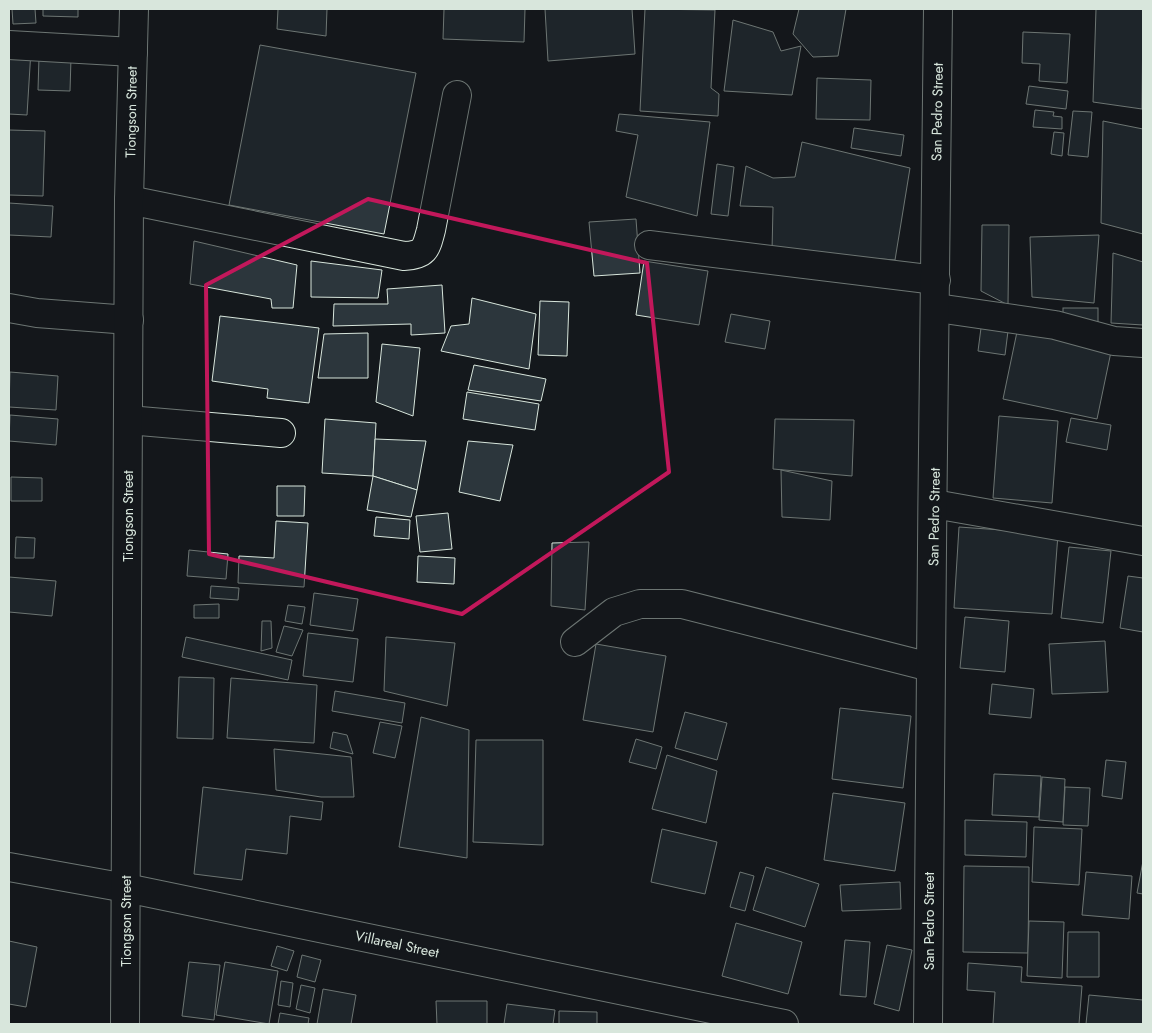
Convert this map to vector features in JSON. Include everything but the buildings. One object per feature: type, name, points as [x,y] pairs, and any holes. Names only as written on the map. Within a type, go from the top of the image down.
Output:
[{"type":"street","name":"Tiongson Street","points":[[125,1024],[129,200],[134,9]]},
{"type":"street","name":"San Pedro Street","points":[[928,1024],[930,667],[934,504],[938,9]]},
{"type":"street","points":[[9,45],[133,52]]},
{"type":"street","points":[[129,200],[404,256],[417,255],[426,248],[431,230],[457,95]]},
{"type":"street","points":[[649,245],[936,280]]},
{"type":"street","points":[[9,308],[37,314],[129,320]]},
{"type":"street","points":[[936,308],[1055,325],[1114,340],[1143,344]]},
{"type":"street","points":[[128,420],[281,433]]},
{"type":"street","points":[[934,504],[1143,541]]},
{"type":"street","points":[[575,642],[614,612],[640,604],[682,604],[930,667]]},
{"type":"street","name":"Villareal Street","points":[[9,867],[126,888],[784,1024]]},
{"type":"highlighted area","points":[[368,199],[647,263],[669,472],[462,614],[209,554],[206,285]]}]
